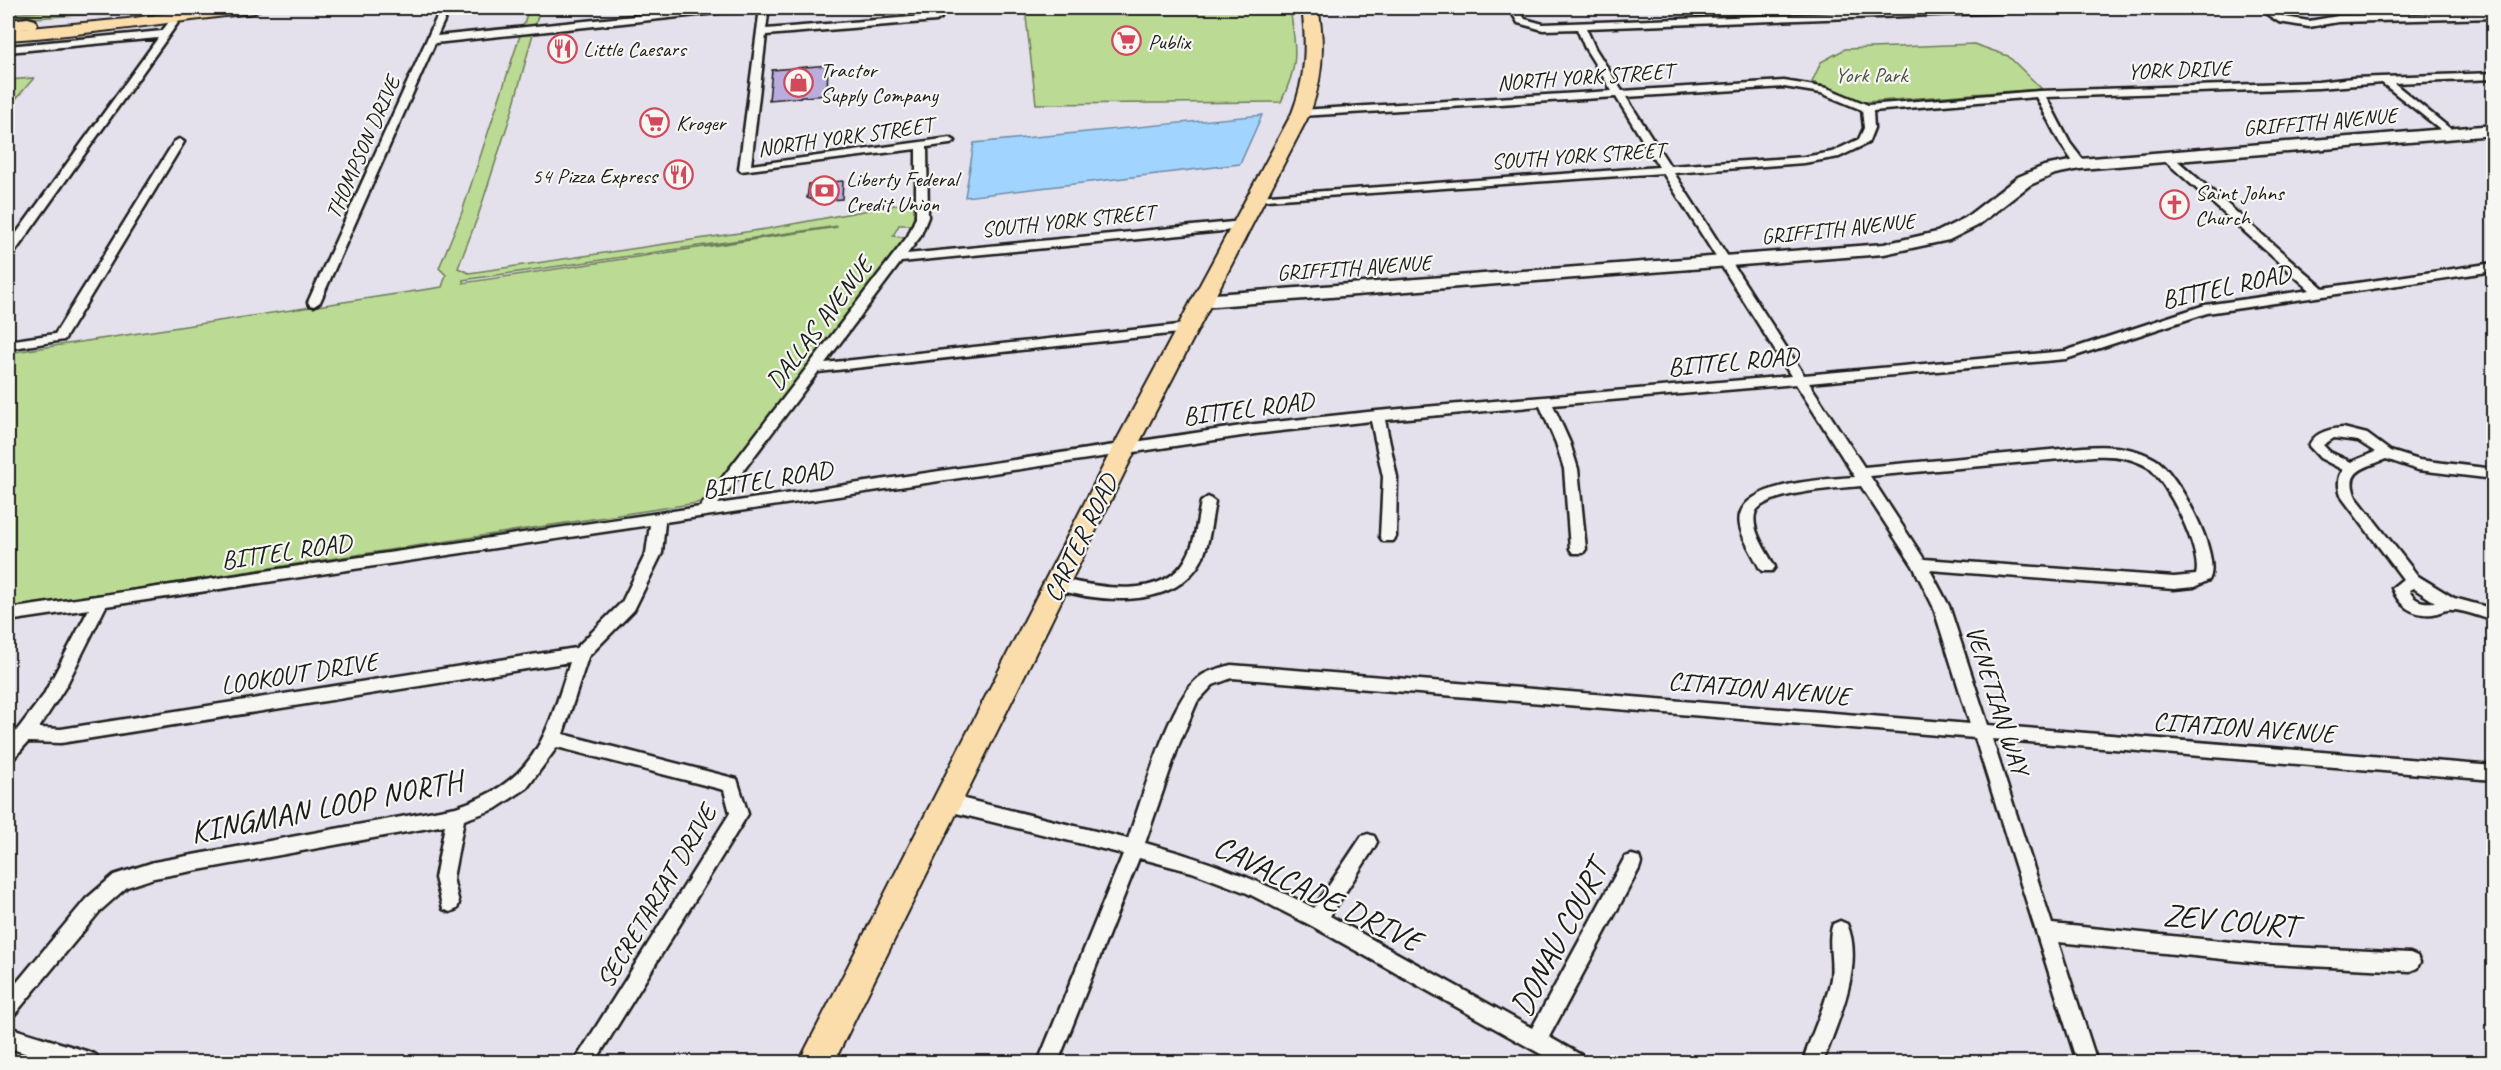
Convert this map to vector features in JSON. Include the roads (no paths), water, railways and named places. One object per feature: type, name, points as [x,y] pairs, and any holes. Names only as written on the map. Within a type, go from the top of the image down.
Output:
[{"type":"main road","points":[[13,30],[127,24],[178,15],[254,8]]},
{"type":"main road","name":"CARTER ROAD","points":[[816,1062],[1124,449],[1301,113],[1314,73],[1316,55],[1310,8]]},
{"type":"street","name":"THOMPSON DRIVE","points":[[314,302],[445,8]]},
{"type":"street","points":[[431,40],[735,8]]},
{"type":"street","points":[[764,8],[761,32],[936,18]]},
{"type":"street","points":[[1513,8],[1517,18],[1526,24],[1543,27],[2040,8]]},
{"type":"street","points":[[2262,8],[2282,20],[2309,24],[2338,19],[2493,15]]},
{"type":"street","points":[[8,253],[178,15]]},
{"type":"street","name":"VENETIAN WAY","points":[[1580,25],[1590,48],[1618,94],[1724,262],[1865,476],[1919,564],[1941,606],[2087,1062]]},
{"type":"street","name":"NORTH YORK STREET","points":[[761,32],[745,169],[950,141]]},
{"type":"street","points":[[8,49],[165,34]]},
{"type":"street","name":"YORK DRIVE","points":[[1867,108],[2039,94],[2318,85],[2493,76]]},
{"type":"street","points":[[2385,80],[2449,133]]},
{"type":"street","name":"NORTH YORK STREET","points":[[1301,113],[1784,84],[1823,90],[1867,108]]},
{"type":"street","points":[[2039,94],[2065,143],[2080,164]]},
{"type":"street","name":"SOUTH YORK STREET","points":[[1257,199],[1667,171],[1835,156],[1857,147],[1864,141],[1869,128],[1867,108]]},
{"type":"street","name":"GRIFFITH AVENUE","points":[[1202,302],[1884,249],[1926,241],[1971,222],[2024,181],[2036,175],[2080,164],[2493,130]]},
{"type":"street","points":[[8,345],[59,337],[179,142]]},
{"type":"street","name":"DALLAS AVENUE","points":[[704,512],[914,237],[922,216],[921,145]]},
{"type":"street","points":[[2167,157],[2320,292]]},
{"type":"street","name":"SOUTH YORK STREET","points":[[898,259],[1243,225]]},
{"type":"street","name":"BITTEL ROAD","points":[[8,615],[658,520],[1255,429],[1377,416],[2066,355],[2205,309],[2493,267]]},
{"type":"street","points":[[815,368],[1188,328]]},
{"type":"street","points":[[1544,401],[1571,469],[1578,549]]},
{"type":"street","points":[[1377,416],[1390,477],[1388,537]]},
{"type":"street","points":[[2351,468],[2325,455],[2316,446],[2317,442],[2335,433],[2350,435],[2371,442],[2385,454],[2418,465],[2493,474]]},
{"type":"street","points":[[1767,567],[1748,523],[1747,513],[1751,505],[1759,498],[1865,476],[2080,453],[2126,453],[2146,459],[2162,471],[2169,480],[2202,552],[2206,569],[2204,576],[2188,583],[2111,580],[1919,564]]},
{"type":"street","points":[[2385,454],[2351,468],[2346,476],[2346,490],[2350,499],[2413,580],[2400,588],[2403,596],[2409,602],[2428,609],[2437,609],[2449,603],[2493,615]]},
{"type":"street","points":[[1057,584],[1088,592],[1120,593],[1144,591],[1174,579],[1191,563],[1208,502]]},
{"type":"street","points":[[553,739],[581,654],[628,606],[654,553],[658,520]]},
{"type":"street","points":[[8,753],[25,735],[58,686],[100,602]]},
{"type":"street","name":"LOOKOUT DRIVE","points":[[25,735],[61,736],[117,728],[581,654]]},
{"type":"street","name":"CITATION AVENUE","points":[[1048,1062],[1134,848],[1170,744],[1190,699],[1207,680],[1231,671],[2493,772]]},
{"type":"street","name":"KINGMAN LOOP NORTH","points":[[8,1007],[93,905],[121,881],[154,870],[456,815],[489,804],[521,783],[553,739]]},
{"type":"street","name":"SECRETARIAT DRIVE","points":[[553,739],[731,784],[739,814],[584,1062]]},
{"type":"street","name":"CAVALCADE DRIVE","points":[[948,803],[1134,848],[1223,874],[1317,919],[1574,1062]]},
{"type":"street","points":[[450,903],[444,878],[456,815]]},
{"type":"street","points":[[1317,919],[1368,842]]},
{"type":"street","name":"DONAU COURT","points":[[1536,1041],[1560,999],[1608,903],[1632,863]]},
{"type":"street","points":[[1813,1062],[1840,985],[1843,967],[1840,930]]},
{"type":"street","name":"ZEV COURT","points":[[2046,932],[2271,955],[2409,962]]},
{"type":"street","points":[[8,1037],[89,1062]]},
{"type":"water","points":[[1262,115],[1240,164],[965,197],[974,143]]},
{"type":"place","name":"Publix","points":[[1127,41]]},
{"type":"place","name":"Little Caesars","points":[[562,48]]},
{"type":"place","name":"Tractor Supply Company","points":[[799,82]]},
{"type":"place","name":"Kroger","points":[[655,122]]},
{"type":"place","name":"54 Pizza Express","points":[[678,175]]},
{"type":"place","name":"Liberty Federal Credit Union","points":[[825,191]]},
{"type":"place","name":"Saint Johns Church","points":[[2174,205]]},
{"type":"park label","name":"York Park","points":[[1871,74]]}]
